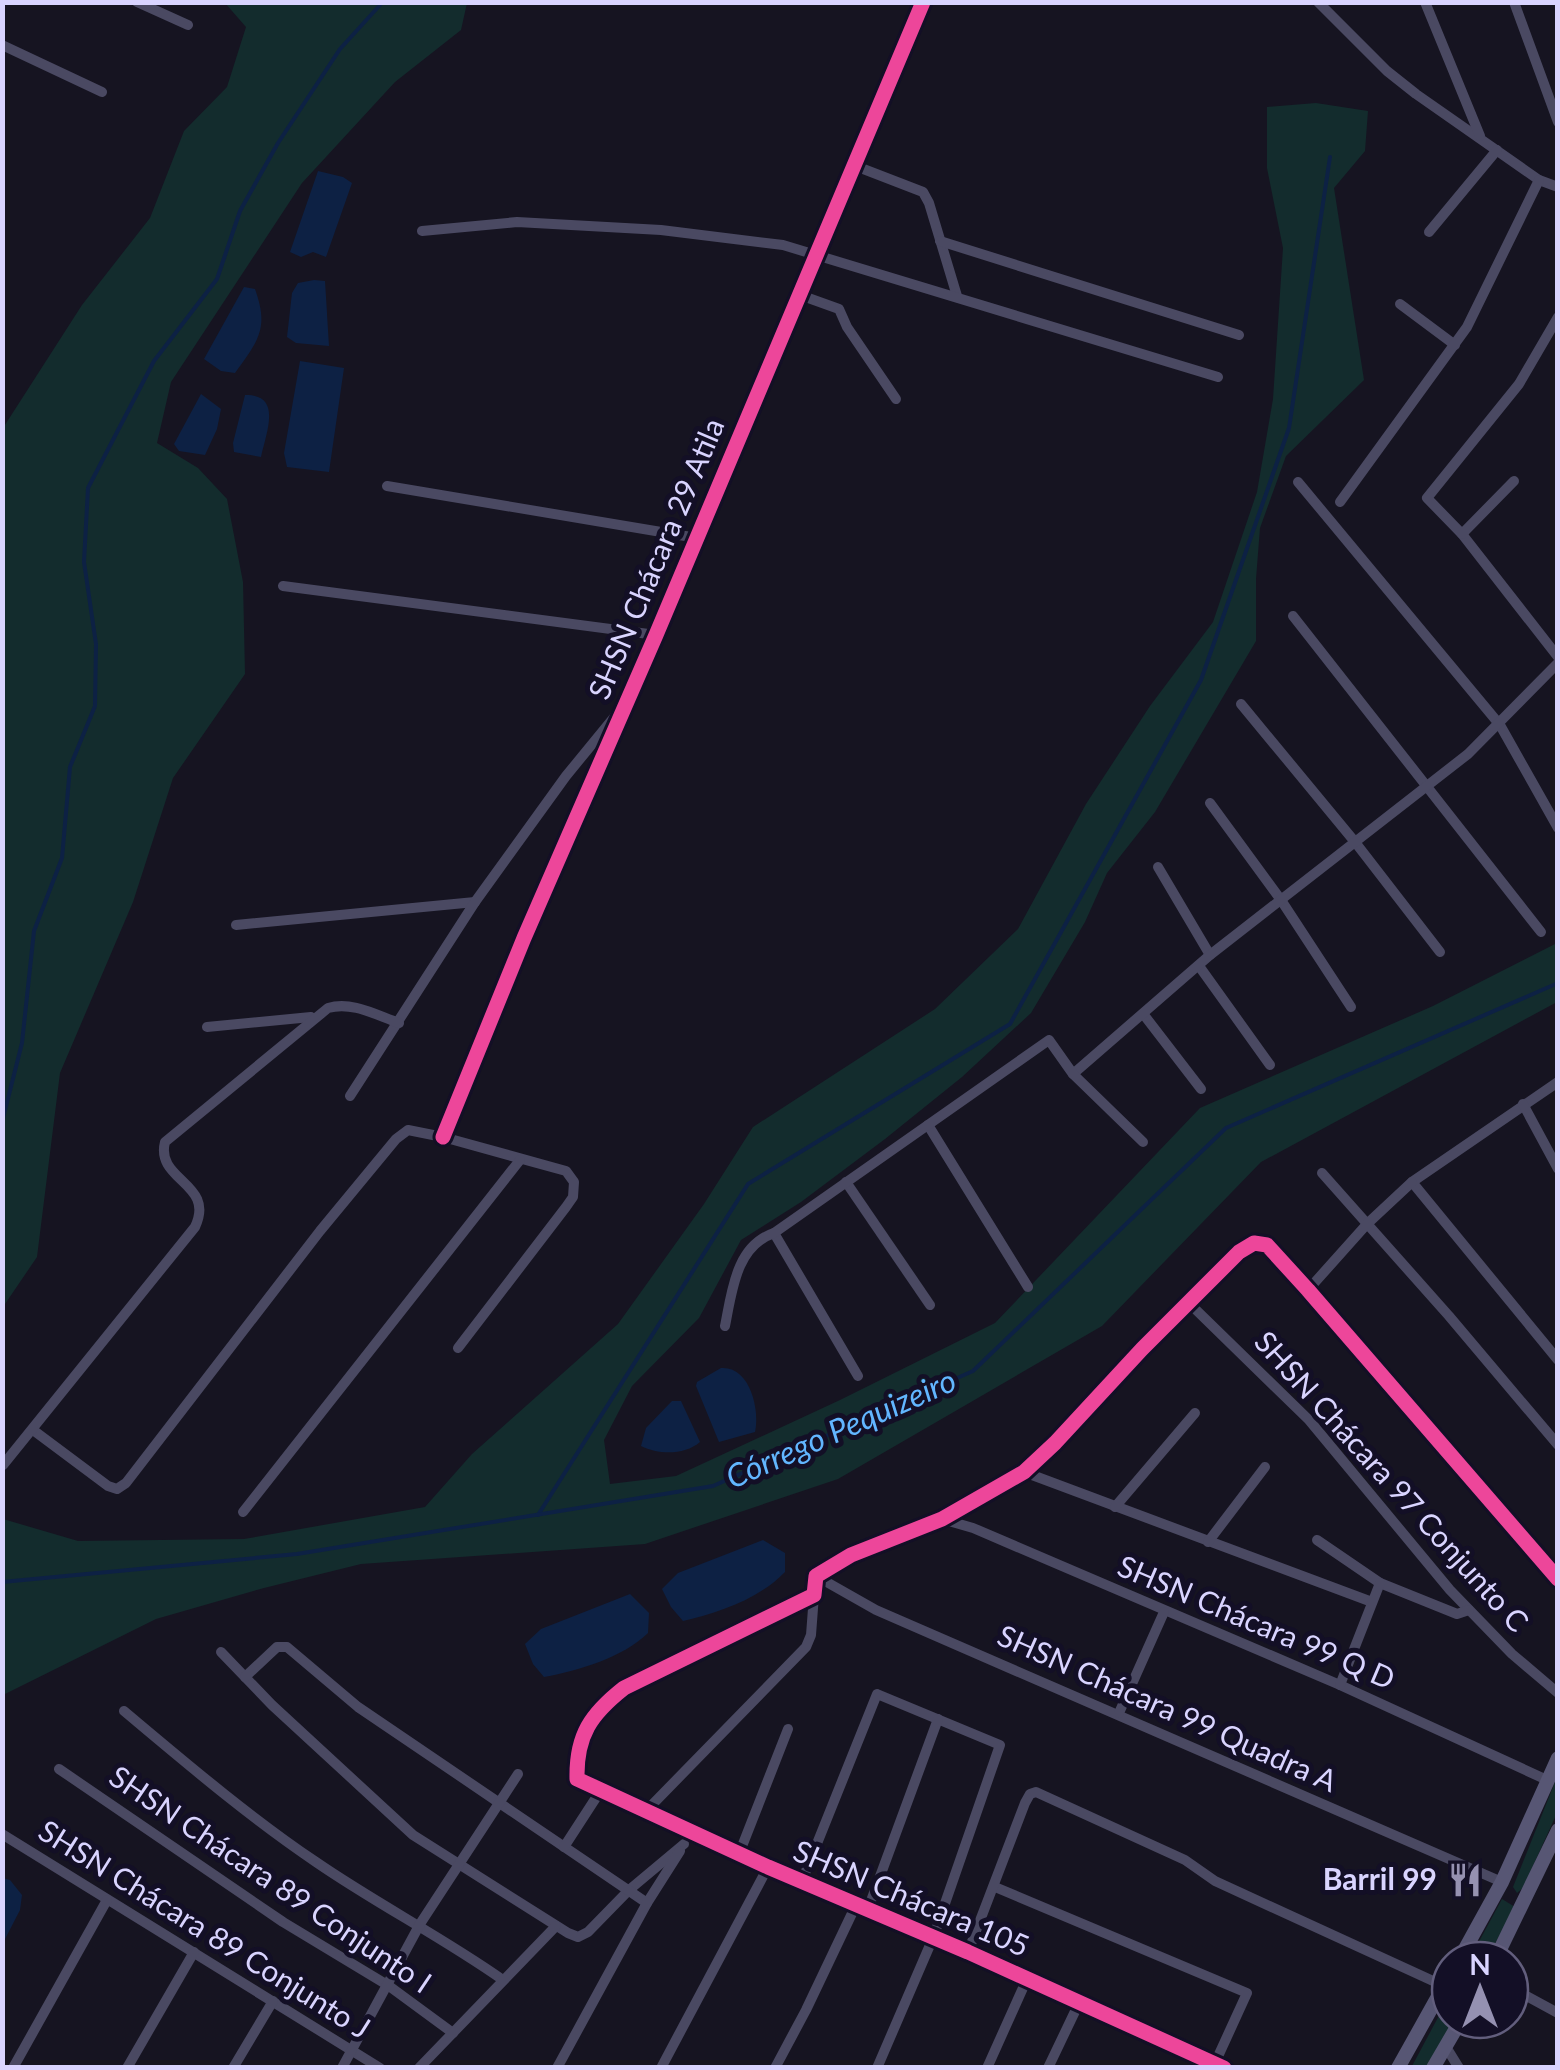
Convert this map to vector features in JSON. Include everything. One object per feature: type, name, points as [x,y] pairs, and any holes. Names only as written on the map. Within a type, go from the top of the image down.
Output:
[{"type":"main road","points":[[1469,1940],[1502,1882],[1558,1758]]},
{"type":"main road","points":[[1504,1940],[1556,1838]]},
{"type":"main road","points":[[1502,1882],[1507,1897],[1515,1902],[1528,1895]]},
{"type":"main road","points":[[1398,2068],[1430,2011]]},
{"type":"main road","points":[[1433,2068],[1450,2040]]},
{"type":"street","points":[[138,2],[188,24]]},
{"type":"street","name":"SHSN Chácara 29 Atila","points":[[443,1137],[923,2]]},
{"type":"street","points":[[1318,2],[1387,71],[1539,180],[1558,187]]},
{"type":"street","points":[[1425,2],[1481,138]]},
{"type":"street","points":[[1514,2],[1558,122]]},
{"type":"street","points":[[2,46],[102,92]]},
{"type":"street","points":[[1429,232],[1497,150]]},
{"type":"street","points":[[854,165],[923,192],[957,296]]},
{"type":"street","points":[[1340,502],[1456,346],[1539,180]]},
{"type":"street","points":[[422,230],[517,222],[570,224],[708,234],[818,253],[1218,378]]},
{"type":"street","points":[[940,241],[1239,334]]},
{"type":"street","points":[[800,295],[839,309],[896,399]]},
{"type":"street","points":[[1400,304],[1456,346]]},
{"type":"street","points":[[1073,1074],[1210,956],[1500,725],[1558,660],[1462,534],[1427,498],[1540,352],[1558,318]]},
{"type":"street","points":[[1462,534],[1514,481]]},
{"type":"street","points":[[1298,482],[1500,725],[1558,828]]},
{"type":"street","points":[[387,486],[697,538]]},
{"type":"street","points":[[283,586],[656,636]]},
{"type":"street","points":[[1293,616],[1542,932]]},
{"type":"street","points":[[350,1096],[475,902],[566,776],[626,703]]},
{"type":"street","points":[[1242,704],[1440,952]]},
{"type":"street","points":[[1210,803],[1281,900],[1351,1007]]},
{"type":"street","points":[[1158,867],[1210,956]]},
{"type":"street","points":[[236,925],[475,902]]},
{"type":"street","points":[[1199,966],[1270,1066]]},
{"type":"street","points":[[3,1465],[195,1228],[201,1208],[199,1199],[166,1164],[165,1142],[314,1017],[340,1005],[399,1023]]},
{"type":"street","points":[[1144,1016],[1201,1089]]},
{"type":"street","points":[[208,1027],[314,1017]]},
{"type":"street","points":[[725,1326],[740,1264],[756,1241],[774,1233],[1049,1040],[1073,1074],[1143,1142]]},
{"type":"street","points":[[1308,1290],[1367,1224],[1412,1182],[1558,1082]]},
{"type":"street","points":[[1523,1104],[1558,1169]]},
{"type":"street","points":[[928,1125],[1028,1286]]},
{"type":"street","points":[[33,1430],[101,1481],[116,1488],[126,1483],[320,1231],[396,1139],[408,1130],[566,1171],[574,1182],[573,1197],[458,1348]]},
{"type":"street","points":[[243,1512],[520,1160]]},
{"type":"street","points":[[1322,1172],[1558,1445]]},
{"type":"street","points":[[846,1182],[930,1305]]},
{"type":"street","points":[[1412,1182],[1558,1360]]},
{"type":"street","points":[[774,1233],[858,1376]]},
{"type":"street","points":[[647,1810],[806,1647],[811,1636],[816,1576],[851,1555],[942,1519],[1024,1472],[1239,1252],[1254,1243],[1267,1245],[1308,1290],[1558,1579]]},
{"type":"street","name":"SHSN Chácara 97 Conjunto C","points":[[1188,1303],[1308,1420],[1404,1538],[1469,1610],[1558,1693]]},
{"type":"street","points":[[1115,1507],[1195,1413]]},
{"type":"street","points":[[1208,1542],[1265,1467]]},
{"type":"street","points":[[1024,1472],[1372,1602]]},
{"type":"street","name":"SHSN Chácara 99 Q D","points":[[942,1519],[973,1528],[1340,1684],[1547,1780]]},
{"type":"street","points":[[1317,1540],[1380,1584],[1457,1614],[1469,1610]]},
{"type":"street","name":"SHSN Chácara 99 Quadra A","points":[[816,1576],[876,1610],[1502,1882]]},
{"type":"street","points":[[1340,1684],[1380,1584]]},
{"type":"street","name":"SHSN Chácara 105","points":[[814,1595],[624,1688],[597,1710],[584,1733],[576,1759],[577,1780],[1220,2065]]},
{"type":"street","points":[[1118,1713],[1164,1612]]},
{"type":"street","points":[[245,1677],[277,1647],[286,1646],[358,1707],[647,1902]]},
{"type":"street","points":[[220,1652],[413,1836],[578,1937],[684,1844]]},
{"type":"street","points":[[802,1881],[877,1694],[1000,1745],[933,1938],[877,2068]]},
{"type":"street","points":[[124,1711],[232,1800],[317,1863],[420,1924],[503,1980]]},
{"type":"street","points":[[868,1909],[938,1719]]},
{"type":"street","points":[[739,1854],[788,1729]]},
{"type":"street","name":"SHSN Chácara 89 Conjunto I","points":[[59,1769],[283,1922],[389,1986],[453,2033]]},
{"type":"street","points":[[342,2068],[420,1924],[518,1774]]},
{"type":"street","points":[[564,1847],[602,1790]]},
{"type":"street","name":"SHSN Chácara 105","points":[[968,1952],[1025,1803],[1036,1792],[1185,1860],[1215,1881],[1430,1974]]},
{"type":"street","points":[[556,2068],[647,1902],[692,1832]]},
{"type":"street","name":"SHSN Chácara 89 Conjunto J","points":[[2,1834],[380,2068]]},
{"type":"street","points":[[660,2068],[768,1867]]},
{"type":"street","points":[[994,1887],[1247,1993],[1220,2065]]},
{"type":"street","points":[[13,2068],[107,1900]]},
{"type":"street","points":[[774,2068],[856,1905]]},
{"type":"street","points":[[418,2068],[556,1926]]},
{"type":"street","points":[[127,2068],[194,1952]]},
{"type":"street","points":[[988,2068],[1027,1980]]},
{"type":"street","points":[[1530,1997],[1558,2012]]},
{"type":"street","points":[[233,2068],[273,2001]]},
{"type":"street","points":[[1048,2068],[1079,2003]]},
{"type":"street","points":[[1446,2047],[1459,2068]]},
{"type":"green space","points":[[225,3],[467,3],[461,30],[395,82],[302,183],[171,382],[157,443],[198,468],[227,499],[243,582],[245,674],[173,778],[133,902],[60,1073],[37,1257],[3,1307],[3,428],[82,305],[150,218],[184,131],[227,87],[246,27]]},
{"type":"green space","points":[[1316,103],[1368,111],[1365,151],[1334,188],[1364,380],[1286,456],[1260,528],[1256,641],[1155,812],[1107,873],[1085,922],[1031,1013],[962,1077],[885,1139],[801,1202],[741,1240],[699,1318],[632,1386],[604,1440],[610,1484],[676,1476],[995,1323],[1200,1108],[1433,1006],[1557,943],[1557,1002],[1261,1162],[1102,1326],[838,1479],[645,1544],[361,1564],[264,1588],[156,1619],[3,1695],[3,1519],[78,1541],[244,1539],[425,1507],[472,1454],[618,1324],[704,1204],[753,1127],[935,1009],[1018,929],[1086,804],[1150,706],[1213,622],[1257,492],[1273,399],[1283,248],[1267,168],[1267,107]]},
{"type":"green space","points":[[1557,1777],[1557,1813],[1523,1888],[1517,1893],[1513,1887]]},
{"type":"green space","points":[[1502,1899],[1515,1907],[1497,1940],[1480,1940]]},
{"type":"green space","points":[[1430,2032],[1430,2040],[1443,2040],[1428,2067],[1411,2068]]},
{"type":"water","points":[[318,171],[352,183],[326,257],[313,252],[301,257],[290,252]]},
{"type":"water","points":[[325,281],[329,346],[296,343],[287,337],[292,293],[298,283]]},
{"type":"water","points":[[244,287],[255,289],[261,314],[259,333],[235,373],[221,371],[204,359]]},
{"type":"water","points":[[300,361],[344,368],[329,472],[287,467],[284,453]]},
{"type":"water","points":[[201,394],[221,409],[205,455],[179,451],[174,444]]},
{"type":"water","points":[[245,395],[257,396],[268,408],[261,457],[234,452]]},
{"type":"water","points":[[721,1368],[731,1369],[746,1382],[754,1402],[756,1423],[755,1432],[719,1442],[696,1386]]},
{"type":"water","points":[[672,1401],[681,1401],[700,1442],[672,1452],[641,1446],[646,1428]]},
{"type":"water","points":[[763,1540],[785,1553],[785,1572],[737,1604],[683,1621],[662,1589],[678,1573]]},
{"type":"water","points":[[630,1594],[649,1613],[648,1633],[638,1642],[600,1662],[544,1677],[533,1664],[525,1644],[541,1629]]},
{"type":"water","points":[[3,1878],[10,1880],[22,1895],[20,1910],[3,1943]]},
{"type":"waterway","points":[[2,1122],[22,1043],[34,931],[62,858],[70,767],[95,706],[96,644],[84,562],[88,488],[154,361],[217,279],[240,211],[278,143],[340,49],[380,5]]},
{"type":"waterway","points":[[538,1515],[748,1184],[1010,1024],[1201,680],[1289,428],[1330,157]]},
{"type":"waterway","name":"Córrego Pequizeiro","points":[[2,1582],[297,1554],[713,1486],[973,1371],[1226,1128],[1558,983]]},
{"type":"cycle path","points":[[443,1137],[923,2]]},
{"type":"cycle path","points":[[1224,2068],[577,1779],[579,1750],[588,1727],[624,1688],[814,1595],[816,1576],[851,1555],[942,1519],[1024,1472],[1239,1252],[1254,1243],[1267,1245],[1308,1290],[1558,1579]]},
{"type":"place","name":"Barril 99","points":[[1465,1880]]}]
